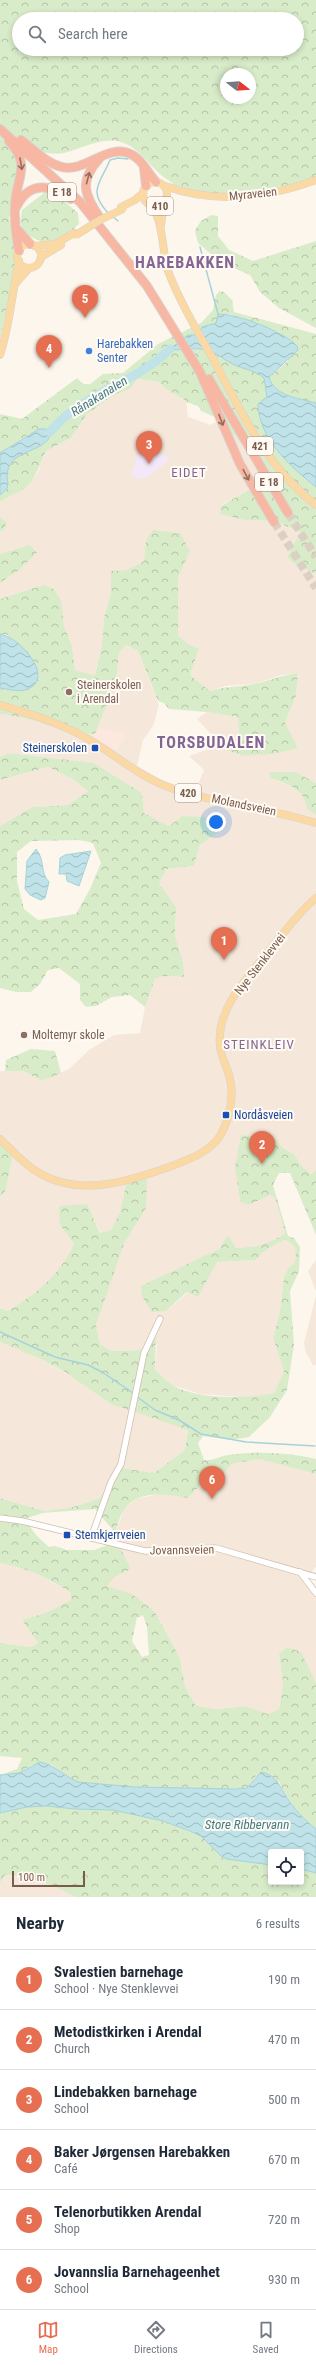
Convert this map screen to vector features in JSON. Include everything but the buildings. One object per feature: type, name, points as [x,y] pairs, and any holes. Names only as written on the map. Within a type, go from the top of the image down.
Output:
[{"type":"highway","name":"E 18","points":[[0,123],[49,162],[63,167],[76,167],[113,152],[123,152],[134,156],[144,165],[156,182]]},
{"type":"highway","name":"E 18","points":[[0,131],[56,178],[105,228]]},
{"type":"highway","name":"E 18","points":[[0,131],[14,146],[22,165],[22,176],[15,211],[15,227],[19,251]]},
{"type":"highway","name":"E 18","points":[[17,137],[69,186],[134,261],[288,513]]},
{"type":"highway","name":"E 18","points":[[100,157],[90,171],[86,190],[91,206],[105,228]]},
{"type":"highway","points":[[144,165],[145,190]]},
{"type":"highway","name":"E 18","points":[[15,211],[20,200],[29,190],[40,187],[51,188],[65,194],[105,228]]},
{"type":"highway","points":[[15,227],[33,245]]},
{"type":"highway","name":"E 18","points":[[194,358],[240,464],[274,522]]},
{"type":"main road","name":"Myraveien","points":[[165,186],[189,193],[213,197],[257,196],[289,190],[316,180]]},
{"type":"main road","name":"410","points":[[0,355],[6,333],[19,261],[19,251],[23,246],[55,244],[122,208],[135,200],[156,182],[165,186],[168,192],[165,201],[157,206],[149,205],[122,208]]},
{"type":"main road","name":"410","points":[[145,190],[149,205]]},
{"type":"main road","name":"Myraveien","points":[[165,201],[175,195],[189,193]]},
{"type":"main road","name":"421","points":[[165,201],[161,224],[165,253],[172,275],[185,304]]},
{"type":"main road","name":"421","points":[[149,205],[158,221],[167,270],[267,456],[287,479],[316,505]]},
{"type":"main road","name":"410","points":[[14,286],[28,268],[37,265],[41,257],[75,234]]},
{"type":"main road","points":[[33,245],[41,257]]},
{"type":"main road","points":[[19,261],[23,266],[28,268]]},
{"type":"main road","name":"421","points":[[222,374],[256,434],[273,460],[292,481],[316,501]]},
{"type":"main road","name":"Molandsveien","points":[[0,705],[53,722],[83,736],[161,784],[189,793],[285,814],[316,823]]},
{"type":"main road","name":"Nye Stenklevvei","points":[[0,1139],[34,1170],[54,1180],[76,1185],[109,1185],[133,1180],[197,1155],[219,1136],[230,1109],[229,1075],[220,1046],[224,1017],[236,994],[255,967],[295,919],[316,898]]},
{"type":"street","points":[[91,1538],[111,1482],[121,1464],[144,1353],[160,1319]]},
{"type":"street","name":"Jovannsveien","points":[[0,1518],[22,1521],[145,1551],[216,1548],[316,1578]]},
{"type":"street","points":[[300,1572],[316,1593]]},
{"type":"shaded area","points":[[138,379],[159,382],[166,389],[186,400],[188,417],[211,425],[220,419],[238,437],[256,460],[270,483],[243,493],[221,505],[245,520],[274,521],[300,532],[287,557],[293,563],[316,574],[316,783],[296,772],[268,772],[271,778],[297,789],[306,799],[316,815],[316,1170],[311,1174],[302,1166],[294,1154],[283,1148],[270,1134],[238,1187],[240,1202],[248,1205],[271,1195],[275,1198],[285,1233],[269,1243],[250,1248],[236,1248],[228,1236],[219,1249],[168,1275],[166,1311],[208,1276],[217,1262],[256,1260],[264,1250],[285,1240],[292,1244],[297,1250],[295,1262],[288,1268],[284,1277],[280,1311],[273,1338],[284,1371],[274,1393],[255,1398],[200,1394],[172,1385],[155,1370],[157,1345],[151,1336],[140,1350],[111,1351],[100,1344],[96,1325],[104,1297],[124,1244],[139,1220],[126,1185],[120,1212],[111,1230],[101,1233],[86,1204],[60,1225],[74,1244],[66,1262],[47,1283],[25,1301],[8,1311],[0,1308],[0,1197],[6,1190],[14,1148],[0,1141],[0,1071],[23,1071],[42,1081],[69,1069],[89,1050],[114,1035],[140,1033],[145,1007],[155,979],[163,976],[183,977],[183,963],[175,935],[176,907],[159,883],[167,869],[194,866],[200,845],[226,826],[182,816],[169,826],[144,813],[142,793],[94,763],[9,753],[0,757],[0,714],[17,715],[44,723],[116,681],[119,653],[126,645],[138,651],[159,705],[153,726],[143,740],[137,766],[173,786],[195,792],[204,770],[189,756],[211,748],[212,735],[197,719],[207,712],[238,717],[239,739],[298,748],[285,722],[296,696],[298,673],[282,675],[254,684],[225,686],[210,691],[190,675],[199,649],[187,643],[178,635],[178,578],[190,551],[146,540],[144,561],[126,570],[111,571],[111,594],[104,617],[102,645],[95,675],[75,670],[72,646],[64,626],[62,613],[43,585],[0,599],[0,583],[18,571],[37,552],[0,554],[0,532],[4,530],[7,522],[0,517],[0,502],[8,495],[21,491],[37,474],[46,451],[71,438],[87,414],[111,397],[130,389]]},
{"type":"shaded area","points":[[150,449],[170,459],[148,477],[137,479],[131,473],[135,466],[135,460],[139,454]]},
{"type":"shaded area","points":[[98,728],[126,734],[116,751],[93,737]]},
{"type":"shaded area","points":[[48,767],[74,780],[88,791],[68,805],[32,807],[0,826],[0,780]]},
{"type":"shaded area","points":[[316,1260],[316,1291],[308,1271]]},
{"type":"shaded area","points":[[316,1295],[316,1365],[313,1365],[305,1350],[304,1343]]},
{"type":"shaded area","points":[[0,1342],[41,1359],[134,1412],[188,1429],[185,1450],[154,1473],[142,1472],[109,1486],[100,1498],[73,1507],[45,1511],[0,1498]]},
{"type":"shaded area","points":[[259,1459],[316,1474],[316,1567],[303,1581],[316,1597],[316,1683],[279,1654],[283,1683],[279,1709],[268,1714],[246,1706],[217,1709],[196,1706],[185,1686],[180,1658],[155,1612],[106,1586],[113,1578],[131,1569],[119,1545],[112,1543],[124,1509],[136,1499],[163,1493],[188,1497],[205,1480],[220,1477],[232,1464]]},
{"type":"shaded area","points":[[0,1563],[27,1568],[70,1592],[71,1600],[45,1613],[22,1620],[38,1643],[31,1647],[0,1643]]},
{"type":"shaded area","points":[[5,1875],[55,1885],[75,1897],[0,1897],[0,1883]]},
{"type":"green space","points":[[0,0],[316,0],[316,179],[247,192],[208,194],[192,193],[178,188],[159,173],[137,151],[124,143],[117,141],[110,140],[97,142],[59,154],[22,147],[20,173],[9,218],[15,242],[16,266],[0,340]]},
{"type":"green space","points":[[45,192],[56,194],[78,213],[79,224],[68,234],[46,244],[25,234],[20,222],[22,210]]},
{"type":"green space","points":[[211,215],[218,216],[218,236],[229,250],[253,261],[316,241],[316,328],[279,308],[260,292],[250,275],[220,262],[198,243],[195,231],[201,221]]},
{"type":"green space","points":[[220,291],[224,292],[232,300],[234,312],[316,334],[316,403],[288,396],[276,389],[272,384],[269,377],[288,361],[279,332],[229,314],[211,326],[205,326],[196,335],[175,344],[178,350],[202,349],[213,351],[238,366],[247,367],[264,378],[267,397],[258,404],[264,428],[270,440],[278,450],[316,487],[316,574],[293,563],[287,557],[300,532],[274,521],[245,520],[220,514],[221,506],[243,493],[270,483],[256,460],[220,419],[201,411],[198,406],[186,402],[166,389],[159,382],[138,379],[130,389],[111,397],[87,414],[71,438],[46,451],[36,474],[29,484],[24,489],[0,502],[0,495],[7,489],[8,467],[12,461],[17,456],[31,448],[47,442],[29,434],[0,453],[0,414],[22,419],[77,378],[83,384],[90,384],[103,374],[123,373],[158,344],[201,323],[213,310],[216,295]]},
{"type":"green space","points":[[0,517],[7,522],[4,530],[0,532]]},
{"type":"green space","points":[[153,530],[180,533],[190,551],[178,578],[178,635],[187,643],[199,649],[190,675],[210,691],[221,688],[254,684],[298,673],[296,696],[285,722],[298,748],[272,754],[243,756],[222,748],[222,740],[239,739],[238,717],[207,712],[169,709],[164,703],[158,701],[138,651],[126,645],[119,653],[116,681],[95,734],[83,733],[24,718],[0,714],[0,688],[24,690],[8,635],[0,634],[0,599],[43,585],[54,589],[61,601],[64,626],[72,646],[75,670],[95,675],[102,645],[104,617],[111,594],[111,571],[126,570],[144,561],[146,540]]},
{"type":"green space","points":[[30,545],[37,553],[18,571],[0,583],[0,554]]},
{"type":"green space","points":[[9,753],[94,763],[142,793],[144,813],[169,826],[182,816],[204,817],[227,826],[200,845],[194,866],[167,869],[159,883],[176,907],[175,935],[183,963],[184,977],[163,976],[155,979],[145,1007],[130,995],[112,997],[96,1006],[86,1007],[80,1000],[80,984],[59,968],[48,970],[40,984],[31,992],[16,992],[0,988],[0,826],[32,807],[68,805],[88,791],[74,780],[48,767],[0,780],[0,757]],"holes":[[[79,840],[93,843],[101,863],[90,889],[76,914],[38,920],[24,909],[17,881],[17,852],[31,841]]]},
{"type":"green space","points":[[268,772],[296,772],[316,783],[316,815],[307,809],[303,796],[295,788],[271,778]]},
{"type":"green space","points":[[31,1049],[55,1051],[61,1073],[42,1081],[23,1071],[5,1071],[6,1060]]},
{"type":"green space","points":[[270,1134],[283,1148],[294,1154],[302,1166],[311,1174],[316,1170],[316,1235],[290,1173],[279,1173],[273,1185],[288,1236],[294,1238],[300,1247],[299,1271],[290,1291],[294,1345],[287,1390],[270,1417],[249,1437],[231,1440],[203,1436],[198,1443],[204,1460],[211,1460],[228,1455],[250,1453],[295,1455],[316,1459],[316,1474],[259,1459],[232,1464],[220,1477],[205,1480],[188,1498],[172,1495],[154,1495],[145,1496],[130,1503],[119,1519],[114,1536],[113,1530],[95,1509],[43,1513],[24,1519],[37,1536],[49,1547],[55,1546],[67,1550],[94,1550],[113,1543],[119,1545],[131,1569],[113,1578],[107,1586],[132,1594],[155,1612],[180,1658],[185,1686],[196,1706],[217,1709],[246,1706],[268,1714],[279,1709],[283,1683],[279,1654],[287,1647],[301,1652],[316,1683],[316,1829],[304,1819],[295,1808],[279,1782],[256,1776],[247,1788],[192,1790],[78,1782],[69,1778],[52,1765],[32,1765],[19,1773],[0,1775],[17,1769],[22,1758],[0,1756],[0,1643],[31,1647],[38,1643],[22,1620],[45,1613],[71,1600],[70,1592],[44,1577],[20,1568],[0,1563],[0,1498],[45,1511],[73,1507],[100,1498],[121,1468],[154,1473],[185,1450],[188,1430],[111,1404],[65,1372],[41,1359],[0,1342],[0,1308],[8,1311],[37,1291],[62,1265],[68,1255],[74,1244],[60,1225],[59,1206],[87,1204],[100,1233],[111,1230],[120,1212],[126,1185],[143,1176],[147,1179],[146,1208],[124,1244],[96,1325],[100,1344],[111,1351],[140,1350],[156,1331],[155,1370],[171,1384],[193,1393],[221,1397],[274,1393],[284,1371],[273,1338],[280,1311],[284,1277],[288,1268],[295,1262],[296,1252],[294,1246],[285,1240],[272,1246],[262,1253],[256,1260],[217,1262],[198,1297],[187,1292],[166,1311],[152,1312],[142,1297],[141,1286],[219,1249],[228,1235],[236,1248],[243,1248],[262,1245],[285,1233],[275,1198],[271,1195],[248,1205],[240,1202],[235,1167],[241,1135],[262,1138]],"holes":[[[143,1615],[147,1627],[149,1655],[142,1657],[132,1641],[137,1617]]]},
{"type":"green space","points":[[0,1141],[14,1148],[6,1190],[0,1197]]},
{"type":"green space","points":[[47,1806],[75,1809],[113,1810],[163,1821],[201,1836],[221,1856],[268,1864],[268,1885],[304,1885],[304,1870],[316,1873],[316,1897],[75,1897],[50,1885],[25,1878],[5,1875],[0,1883],[0,1813],[27,1807]]},
{"type":"water","points":[[218,314],[237,317],[260,324],[282,335],[297,346],[298,350],[269,377],[276,389],[282,393],[316,403],[316,487],[286,461],[270,440],[264,429],[258,404],[267,397],[264,378],[254,372],[232,364],[211,351],[197,349],[170,349],[188,335],[196,335],[202,327],[216,323]]},
{"type":"water","points":[[39,429],[46,429],[51,432],[48,440],[42,445],[17,457],[11,463],[7,472],[7,489],[0,495],[0,453]]},
{"type":"water","points":[[0,634],[8,637],[25,650],[37,669],[38,677],[34,685],[25,690],[16,691],[0,688]]},
{"type":"water","points":[[36,849],[41,857],[44,874],[49,882],[45,898],[41,900],[30,895],[25,889],[27,861]]},
{"type":"water","points":[[91,851],[79,886],[67,881],[66,874],[59,874],[60,858],[65,855]]},
{"type":"water","name":"Store Ribbervann","points":[[40,1762],[55,1768],[78,1782],[135,1787],[236,1789],[247,1788],[261,1772],[267,1774],[275,1780],[296,1810],[316,1829],[316,1873],[304,1870],[304,1849],[268,1849],[268,1865],[227,1859],[221,1856],[201,1836],[190,1831],[163,1821],[113,1810],[75,1809],[47,1806],[27,1807],[0,1813],[0,1775],[19,1773]]},
{"type":"waterway","points":[[109,214],[98,199],[97,193],[99,182],[110,160],[118,158],[128,159]]},
{"type":"waterway","points":[[112,216],[118,221]]},
{"type":"waterway","points":[[200,247],[218,314]]},
{"type":"waterway","name":"Rånakanalen","points":[[50,432],[77,408],[141,371],[170,349]]},
{"type":"waterway","points":[[0,1332],[55,1357],[88,1365],[102,1372],[133,1393]]},
{"type":"waterway","points":[[136,1396],[155,1410],[179,1420],[201,1434],[246,1442],[315,1446]]},
{"type":"tunnel","points":[[288,513],[316,557]]},
{"type":"tunnel","points":[[274,522],[316,588]]},
{"type":"place","name":"Telenorbutikken Arendal","points":[[85,318]]},
{"type":"place","name":"Harebakken Senter","points":[[89,351]]},
{"type":"place","name":"Baker Jørgensen Harebakken","points":[[49,368]]},
{"type":"place","name":"Lindebakken barnehage","points":[[149,464]]},
{"type":"place","name":"Steinerskolen i Arendal","points":[[69,692]]},
{"type":"place","name":"Steinerskolen","points":[[95,748]]},
{"type":"place","name":"Svalestien barnehage","points":[[224,960]]},
{"type":"place","name":"Moltemyr skole","points":[[24,1035]]},
{"type":"place","name":"Nordåsveien","points":[[226,1115]]},
{"type":"place","name":"Metodistkirken i Arendal","points":[[262,1164]]},
{"type":"place","name":"Jovannslia Barnehageenhet","points":[[212,1499]]},
{"type":"place","name":"Stemkjerrveien","points":[[67,1535]]},
{"type":"district","name":"HAREBAKKEN","points":[[185,262]]},
{"type":"district","name":"EIDET","points":[[189,472]]},
{"type":"district","name":"TORSBUDALEN","points":[[211,742]]},
{"type":"district","name":"STEINKLEIV","points":[[259,1044]]}]
